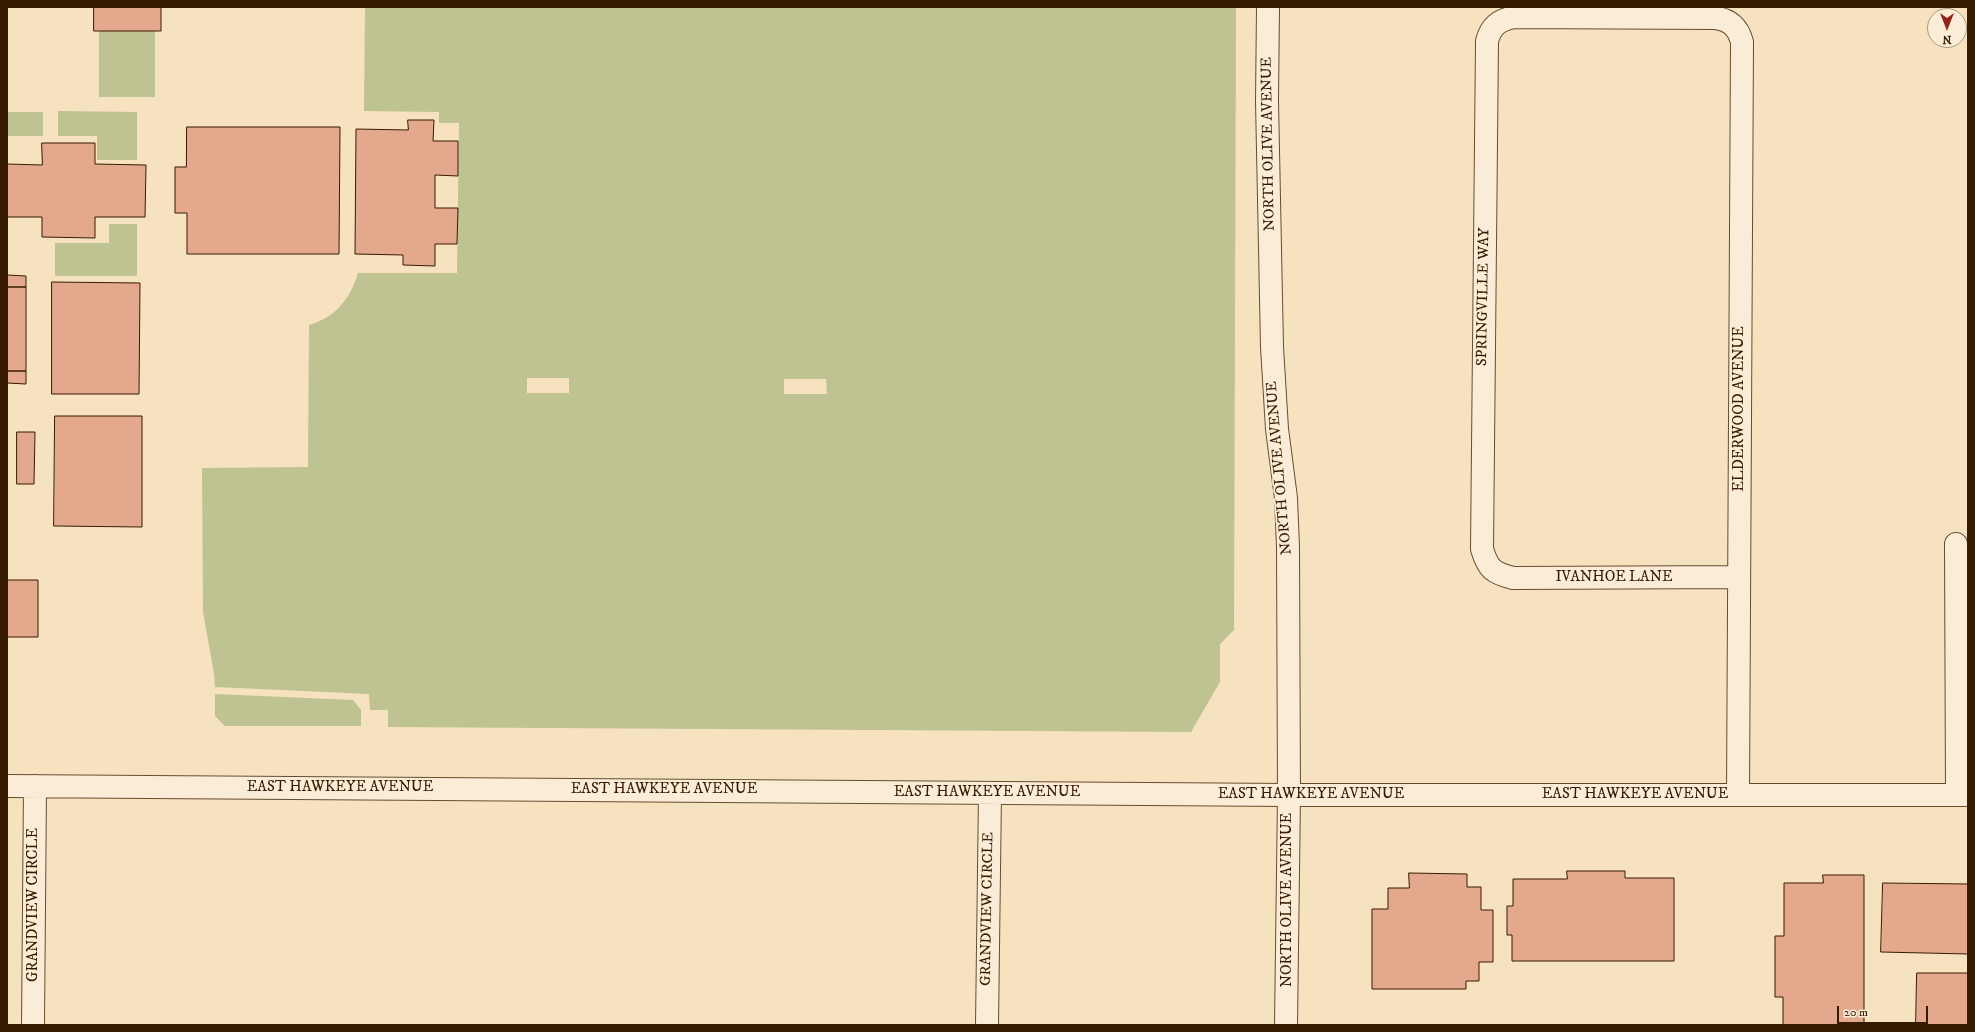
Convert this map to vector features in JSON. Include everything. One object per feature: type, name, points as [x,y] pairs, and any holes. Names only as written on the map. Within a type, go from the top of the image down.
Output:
[{"type":"street","name":"NORTH OLIVE AVENUE","points":[[1268,7],[1267,101],[1272,347],[1277,428],[1284,475],[1287,522],[1289,796],[1286,1025]]},
{"type":"street","name":"ELDERWOOD AVENUE","points":[[1495,24],[1504,19],[1514,17],[1692,18],[1726,20],[1740,33],[1742,42],[1738,796]]},
{"type":"street","name":"SPRINGVILLE WAY","points":[[1492,570],[1486,561],[1482,549],[1487,41],[1495,24]]},
{"type":"street","points":[[1956,544],[1963,795]]},
{"type":"street","name":"IVANHOE LANE","points":[[1492,570],[1501,575],[1513,578],[1739,577]]},
{"type":"street","name":"EAST HAWKEYE AVENUE","points":[[7,786],[1289,796],[1963,795]]},
{"type":"street","name":"GRANDVIEW CIRCLE","points":[[33,1025],[35,786]]},
{"type":"street","name":"GRANDVIEW CIRCLE","points":[[987,1025],[990,793]]},
{"type":"green space","points":[[365,7],[1236,7],[1234,630],[1220,644],[1220,682],[1191,732],[388,727],[388,710],[370,710],[369,694],[215,687],[203,612],[202,468],[308,467],[309,325],[319,322],[341,306],[351,291],[358,273],[457,273],[459,123],[439,123],[439,112],[364,111]],"holes":[[[527,378],[569,378],[569,393],[527,393]],[[784,379],[826,379],[827,394],[784,394]]]},
{"type":"green space","points":[[99,31],[155,31],[155,97],[99,97]]},
{"type":"green space","points":[[58,111],[137,112],[137,160],[97,160],[97,136],[58,136]]},
{"type":"green space","points":[[7,112],[43,112],[43,136],[7,136]]},
{"type":"green space","points":[[109,224],[137,224],[137,276],[55,276],[55,243],[109,243]]},
{"type":"green space","points":[[215,694],[353,700],[361,710],[361,726],[225,726],[215,716]]},
{"type":"building","points":[[94,7],[161,7],[161,31],[94,31]]},
{"type":"building","points":[[408,120],[434,120],[433,141],[458,141],[458,176],[435,175],[435,208],[458,208],[457,244],[435,244],[435,266],[403,265],[403,255],[355,254],[356,129],[408,130]]},
{"type":"building","points":[[187,127],[340,127],[339,254],[187,254],[187,213],[175,213],[175,167],[186,167]]},
{"type":"building","points":[[42,143],[95,143],[95,164],[146,165],[145,217],[95,217],[95,238],[42,237],[42,217],[7,217],[7,164],[42,165]]},
{"type":"building","points":[[7,275],[26,276],[26,287],[7,287]]},
{"type":"building","points":[[52,282],[140,283],[139,394],[52,394]]},
{"type":"building","points":[[7,287],[26,287],[26,371],[7,371]]},
{"type":"building","points":[[7,371],[26,371],[26,384],[7,383]]},
{"type":"building","points":[[55,416],[142,416],[142,527],[54,526]]},
{"type":"building","points":[[17,432],[35,432],[34,484],[17,484]]},
{"type":"building","points":[[7,580],[38,580],[38,637],[7,637]]},
{"type":"building","points":[[1567,871],[1625,871],[1625,878],[1674,878],[1674,961],[1512,961],[1512,935],[1507,935],[1507,906],[1513,906],[1513,879],[1567,879]]},
{"type":"building","points":[[1409,873],[1467,874],[1467,887],[1481,887],[1481,910],[1493,910],[1493,962],[1479,962],[1479,981],[1466,981],[1466,989],[1372,989],[1372,909],[1388,909],[1388,888],[1409,888]]},
{"type":"building","points":[[1823,875],[1864,875],[1864,1025],[1783,1025],[1783,997],[1775,997],[1775,936],[1784,936],[1784,883],[1823,883]]},
{"type":"building","points":[[1883,883],[1968,884],[1968,954],[1881,952]]},
{"type":"building","points":[[1917,973],[1968,973],[1968,1025],[1916,1025]]}]
